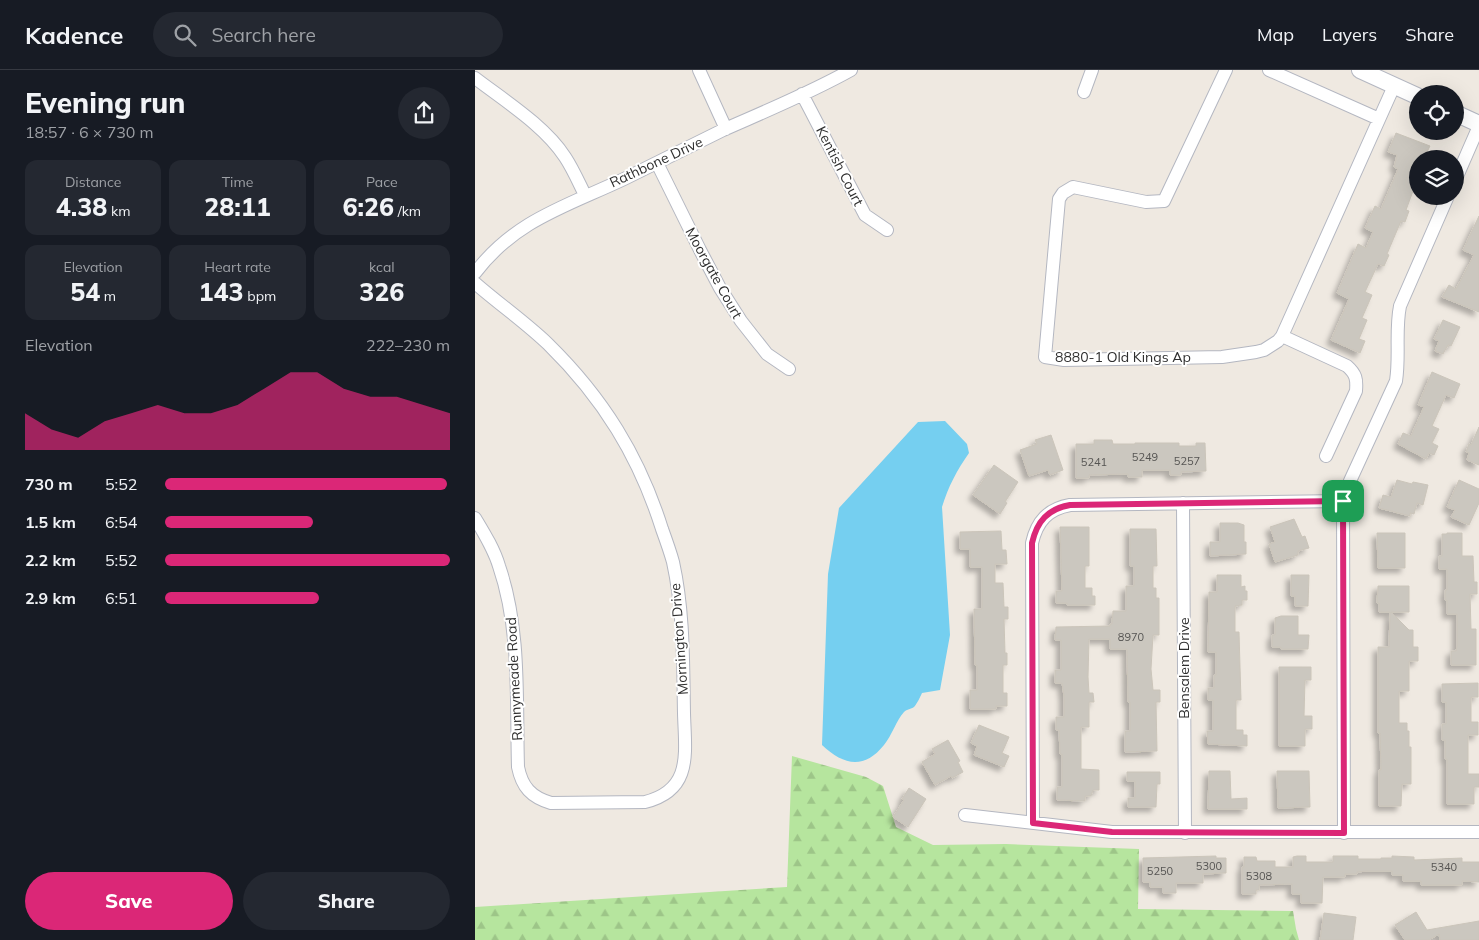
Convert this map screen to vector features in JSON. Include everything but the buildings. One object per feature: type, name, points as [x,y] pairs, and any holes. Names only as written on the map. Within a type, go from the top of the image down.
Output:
[{"type":"street","points":[[699,70],[726,129]]},
{"type":"street","name":"Rathbone Drive","points":[[475,273],[504,240],[519,229],[585,195],[657,164],[851,70]]},
{"type":"street","points":[[1084,92],[1092,70]]},
{"type":"street","name":"8880-1 Old Kings Ap","points":[[1226,70],[1164,201],[1146,202],[1073,187],[1063,193],[1059,199],[1045,356],[1064,360],[1222,356],[1264,350],[1282,336]]},
{"type":"street","points":[[1269,70],[1379,119]]},
{"type":"street","points":[[1359,70],[1409,92]]},
{"type":"street","points":[[475,78],[548,136],[565,156],[585,195]]},
{"type":"street","points":[[1326,456],[1357,391],[1355,372],[1347,366],[1282,336],[1395,86]]},
{"type":"street","name":"Kentish Court","points":[[802,94],[865,215],[887,230]]},
{"type":"street","points":[[1464,116],[1478,121],[1464,158]]},
{"type":"street","name":"Moorgate Court","points":[[657,164],[699,250],[741,321],[767,354],[789,369]]},
{"type":"street","points":[[1344,833],[1343,501],[1350,481],[1396,381],[1399,363],[1397,324],[1400,306],[1444,205]]},
{"type":"street","name":"Mornington Drive","points":[[475,283],[522,320],[549,346],[602,405],[638,467],[655,508],[672,561],[680,610],[685,761],[680,778],[671,791],[658,799],[645,802],[551,803],[539,800],[525,786]]},
{"type":"street","points":[[1033,823],[1032,543],[1034,533],[1041,520],[1050,512],[1070,505],[1343,501]]},
{"type":"street","name":"Bensalem Drive","points":[[1183,504],[1185,833]]},
{"type":"street","name":"Runnymeade Road","points":[[475,518],[499,564],[510,602],[515,643],[517,767],[520,778],[525,786]]},
{"type":"street","points":[[965,815],[1112,832],[1479,832]]},
{"type":"green space","points":[[792,756],[866,777],[883,786],[896,827],[933,845],[1006,844],[1139,849],[1138,909],[1293,911],[1299,940],[475,940],[475,907],[787,887]]},
{"type":"water","points":[[945,421],[967,444],[969,453],[953,479],[942,507],[950,635],[940,690],[922,693],[914,707],[905,711],[901,716],[887,741],[876,753],[869,758],[853,762],[838,757],[822,745],[828,574],[839,508],[918,422]]},
{"type":"route","points":[[1343,501],[1344,833],[1112,832],[1033,823],[1032,543],[1034,533],[1041,520],[1050,512],[1070,505],[1343,501]]}]
